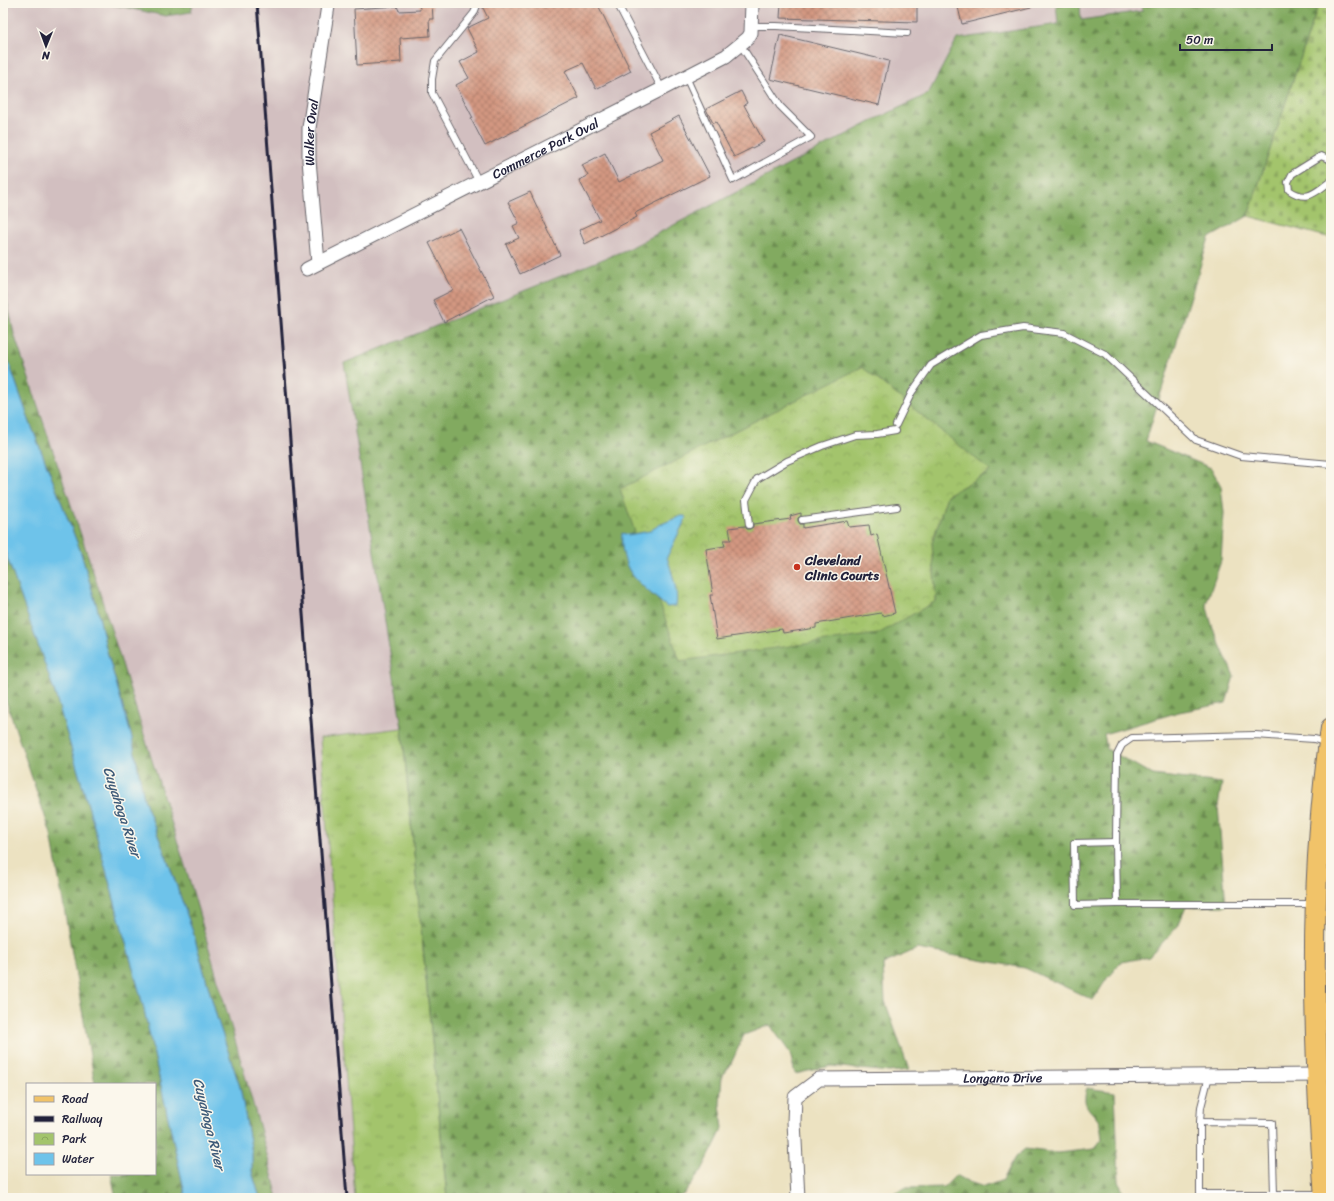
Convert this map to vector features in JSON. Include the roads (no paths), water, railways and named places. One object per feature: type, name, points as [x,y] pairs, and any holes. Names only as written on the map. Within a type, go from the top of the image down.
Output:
[{"type":"main road","points":[[1325,1196],[1317,1075],[1314,962],[1317,858],[1330,735]]},
{"type":"street","name":"Walker Oval","points":[[313,266],[309,128],[328,6],[330,3]]},
{"type":"street","points":[[752,3],[752,26]]},
{"type":"street","name":"Commerce Park Oval","points":[[313,266],[726,56],[748,38],[751,33],[752,26]]},
{"type":"street","name":"Longano Drive","points":[[798,1198],[794,1122],[795,1097],[819,1079],[1317,1075]]},
{"type":"lane","points":[[478,3],[474,13],[435,62],[432,79],[432,93],[479,182]]},
{"type":"lane","points":[[617,3],[662,89]]},
{"type":"lane","points":[[752,26],[783,26],[907,33]]},
{"type":"lane","points":[[686,77],[733,180],[811,137],[780,106],[740,44]]},
{"type":"lane","points":[[1331,160],[1321,156],[1292,174],[1288,182],[1289,190],[1294,194],[1310,196],[1331,181]]},
{"type":"lane","points":[[749,525],[746,500],[757,479],[787,461],[822,446],[855,435],[877,434],[896,428],[912,392],[931,365],[980,335],[1023,328],[1064,333],[1105,354],[1196,440],[1241,456],[1331,464]]},
{"type":"lane","points":[[802,520],[897,507]]},
{"type":"lane","points":[[1117,904],[1117,755],[1122,745],[1132,738],[1255,735],[1314,739],[1330,735]]},
{"type":"lane","points":[[1116,842],[1074,843],[1075,905],[1315,904]]},
{"type":"lane","points":[[1209,1076],[1201,1107],[1200,1196],[1274,1194],[1325,1196]]},
{"type":"lane","points":[[1200,1122],[1272,1123],[1274,1194]]},
{"type":"water","name":"Cuyahoga River","points":[[3,346],[29,420],[80,550],[132,738],[144,799],[193,932],[217,1018],[240,1087],[252,1153],[252,1172],[260,1198],[186,1198],[143,1005],[91,815],[54,690],[3,546]]},
{"type":"water","points":[[681,516],[685,516],[686,518],[667,557],[676,588],[677,601],[676,606],[667,607],[632,575],[625,561],[622,533],[628,535],[650,531],[659,525]]},
{"type":"railway","points":[[257,3],[347,1198]]},
{"type":"place","name":"Cleveland Clinic Courts","points":[[797,567]]}]
